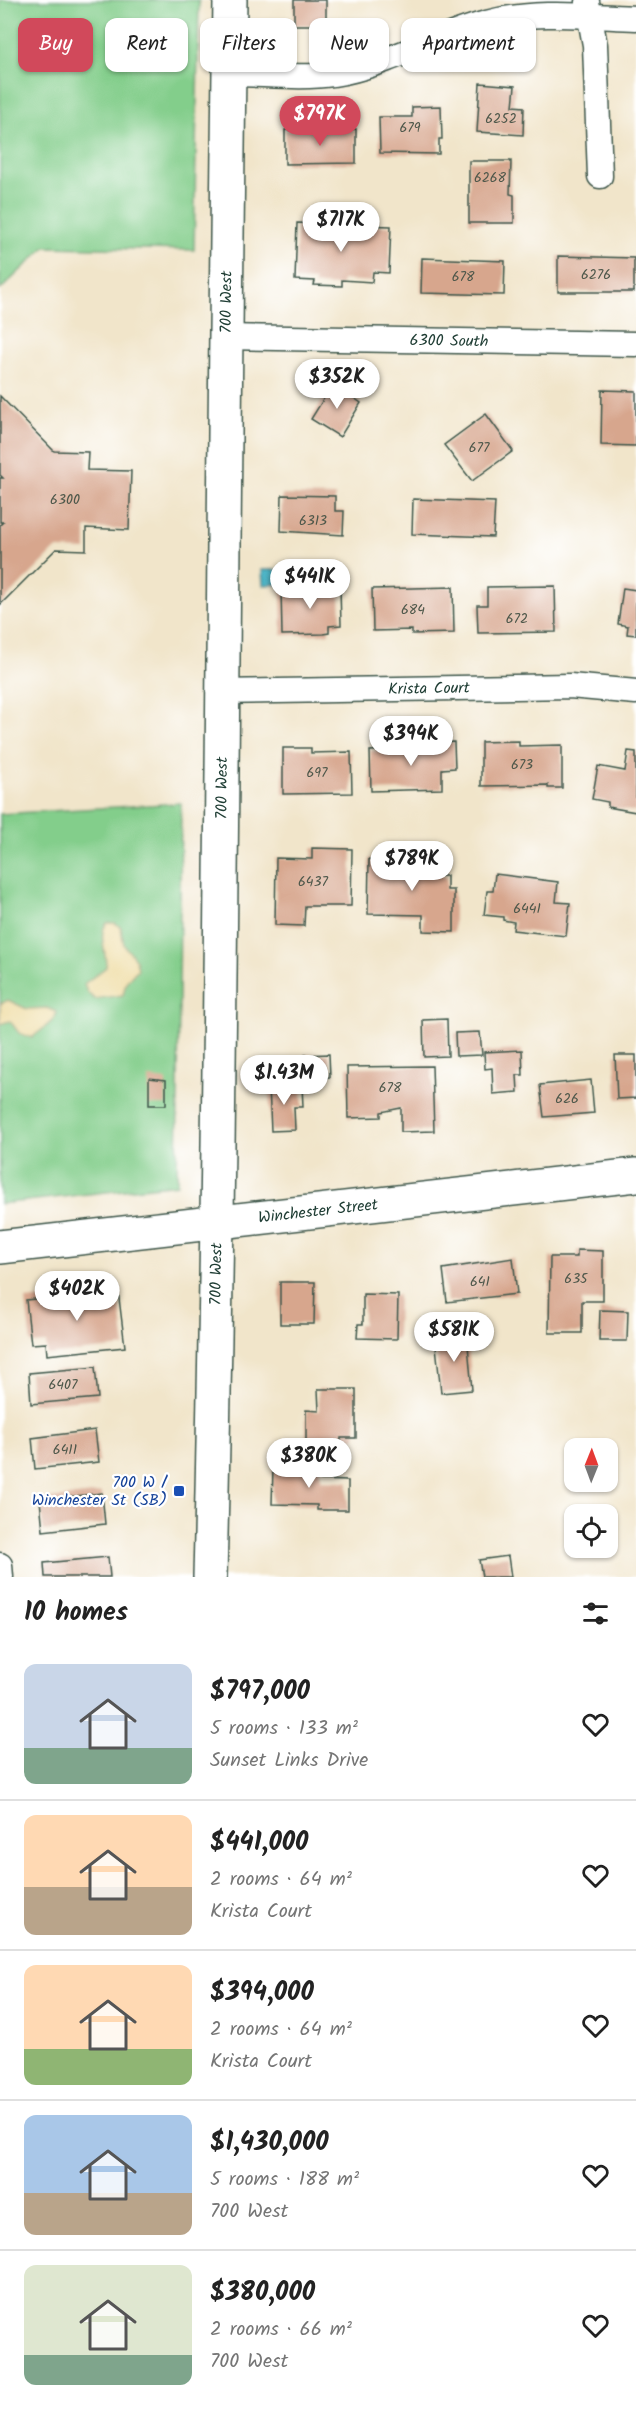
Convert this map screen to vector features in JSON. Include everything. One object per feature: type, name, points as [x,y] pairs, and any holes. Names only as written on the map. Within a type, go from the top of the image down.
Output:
[{"type":"main road","name":"700 West","points":[[210,1577],[218,1222],[221,692],[230,0]]},
{"type":"main road","name":"Winchester Street","points":[[0,1247],[636,1175]]},
{"type":"street","points":[[588,8],[595,45],[600,176]]},
{"type":"street","points":[[229,74],[333,74],[369,66],[485,23],[588,8],[636,18]]},
{"type":"street","name":"6300 South","points":[[225,337],[636,344]]},
{"type":"street","name":"Krista Court","points":[[221,692],[570,686],[636,692]]},
{"type":"street","points":[[0,1565],[1,1577]]},
{"type":"green space","points":[[0,0],[199,0],[194,250],[45,247],[0,290]]},
{"type":"green space","points":[[181,803],[177,1184],[0,1204],[0,814]]},
{"type":"sand","points":[[107,923],[115,923],[121,928],[124,945],[136,960],[138,969],[126,982],[123,995],[94,999],[87,992],[84,984],[106,967],[103,933]]},
{"type":"sand","points":[[8,1000],[27,1009],[47,1008],[56,1012],[55,1016],[51,1023],[32,1038],[19,1033],[10,1021],[0,1024],[0,1004]]},
{"type":"water","points":[[308,569],[308,583],[263,585],[262,570]]},
{"type":"building","points":[[294,0],[326,0],[326,18],[309,18],[309,25],[297,25],[297,18],[294,18]]},
{"type":"building","points":[[480,83],[515,86],[513,106],[524,107],[523,135],[477,132]]},
{"type":"building","points":[[441,106],[442,139],[439,139],[439,154],[380,153],[379,117],[412,117],[412,107]]},
{"type":"building","points":[[356,129],[356,163],[285,164],[285,130]]},
{"type":"building","points":[[469,161],[511,161],[510,194],[514,195],[514,223],[469,223]]},
{"type":"building","points":[[297,223],[391,226],[389,273],[373,272],[372,282],[342,280],[342,286],[314,285],[315,281],[295,280]]},
{"type":"building","points":[[558,256],[634,258],[634,292],[558,292]]},
{"type":"building","points":[[422,258],[505,261],[504,295],[421,293]]},
{"type":"building","points":[[334,382],[356,396],[354,398],[361,403],[340,437],[311,419]]},
{"type":"building","points":[[602,390],[636,391],[636,446],[601,445]]},
{"type":"building","points":[[0,396],[54,451],[88,452],[87,470],[131,471],[129,530],[86,528],[86,550],[56,549],[0,605],[0,525],[3,522],[0,522],[0,478],[3,478],[0,475]]},
{"type":"building","points":[[486,414],[513,451],[472,481],[444,445]]},
{"type":"building","points":[[282,495],[335,496],[335,511],[344,511],[343,535],[281,531]]},
{"type":"building","points":[[413,499],[495,502],[493,537],[412,534]]},
{"type":"building","points":[[555,586],[556,632],[478,633],[477,605],[487,605],[487,587]]},
{"type":"building","points":[[340,587],[341,625],[329,626],[329,633],[282,635],[281,588]]},
{"type":"building","points":[[453,587],[454,633],[412,634],[412,630],[373,631],[372,589]]},
{"type":"building","points":[[623,588],[636,590],[636,635],[627,634],[628,626],[618,624]]},
{"type":"building","points":[[519,741],[519,746],[562,745],[562,788],[548,788],[548,785],[481,786],[481,742]]},
{"type":"building","points":[[454,742],[455,768],[442,769],[442,789],[371,791],[370,751],[414,749],[413,743]]},
{"type":"building","points":[[283,748],[311,748],[311,753],[351,752],[352,793],[283,794]]},
{"type":"building","points":[[628,751],[636,752],[636,812],[608,807],[608,802],[592,799],[598,766],[625,771]]},
{"type":"building","points":[[312,848],[352,849],[351,906],[305,906],[304,926],[275,925],[276,858],[312,859]]},
{"type":"building","points":[[369,859],[441,860],[441,876],[447,876],[447,890],[454,890],[454,932],[423,931],[423,915],[368,914]]},
{"type":"building","points":[[495,874],[558,882],[556,902],[570,903],[566,936],[513,930],[514,922],[503,920],[503,917],[484,915],[487,891],[493,891]]},
{"type":"building","points":[[447,1019],[448,1056],[424,1057],[423,1020]]},
{"type":"building","points":[[480,1032],[482,1055],[456,1056],[455,1033]]},
{"type":"building","points":[[522,1050],[523,1075],[517,1075],[518,1092],[493,1094],[492,1068],[485,1069],[484,1052]]},
{"type":"building","points":[[329,1054],[330,1077],[305,1078],[305,1055]]},
{"type":"building","points":[[615,1055],[636,1055],[636,1098],[617,1099]]},
{"type":"building","points":[[432,1066],[434,1131],[401,1132],[401,1108],[381,1112],[381,1117],[348,1118],[347,1067]]},
{"type":"building","points":[[149,1078],[166,1080],[166,1105],[149,1105]]},
{"type":"building","points":[[591,1080],[594,1113],[544,1117],[540,1085]]},
{"type":"building","points":[[302,1085],[303,1107],[294,1107],[295,1130],[271,1131],[269,1086]]},
{"type":"building","points":[[577,1250],[603,1251],[603,1301],[582,1301],[582,1333],[549,1333],[550,1257],[577,1257]]},
{"type":"building","points":[[513,1258],[517,1294],[447,1302],[443,1269]]},
{"type":"building","points":[[280,1282],[315,1282],[314,1324],[280,1324]]},
{"type":"building","points":[[118,1290],[125,1347],[47,1355],[46,1343],[31,1344],[26,1300]]},
{"type":"building","points":[[363,1294],[398,1295],[397,1339],[357,1338],[358,1324],[363,1324]]},
{"type":"building","points":[[600,1310],[628,1311],[627,1341],[599,1341]]},
{"type":"building","points":[[467,1334],[472,1390],[441,1393],[435,1337]]},
{"type":"building","points":[[95,1367],[98,1398],[31,1404],[29,1373]]},
{"type":"building","points":[[318,1389],[356,1389],[356,1438],[341,1438],[341,1449],[306,1449],[306,1410],[319,1411]]},
{"type":"building","points":[[95,1430],[99,1462],[35,1469],[32,1438]]},
{"type":"building","points":[[273,1468],[321,1469],[321,1480],[348,1481],[348,1510],[317,1510],[317,1505],[272,1504]]},
{"type":"building","points":[[102,1493],[105,1524],[43,1531],[40,1500]]},
{"type":"building","points":[[508,1556],[511,1577],[482,1577],[479,1560]]},
{"type":"building","points":[[108,1557],[110,1577],[45,1577],[44,1563]]},
{"type":"place","name":"700 W / Winchester St (SB)","points":[[179,1491]]}]
